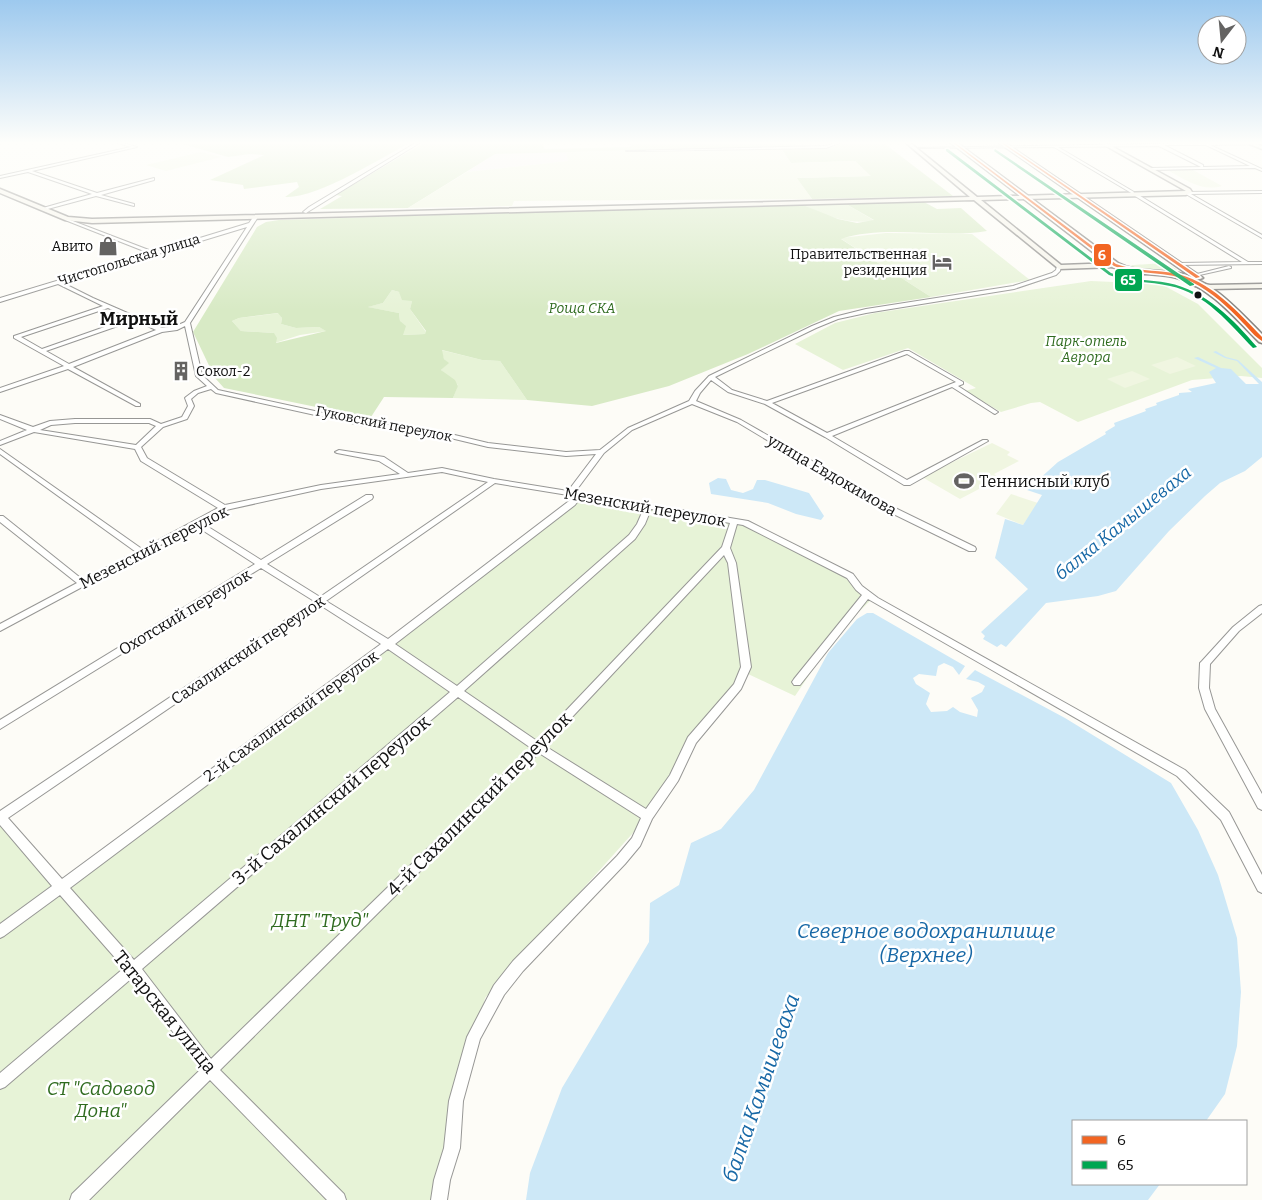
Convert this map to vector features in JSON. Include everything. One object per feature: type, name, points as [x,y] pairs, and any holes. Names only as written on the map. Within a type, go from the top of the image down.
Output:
[{"type":"main road","points":[[17,198],[66,219],[99,220],[205,216],[256,217],[304,214]]},
{"type":"main road","points":[[54,213],[82,218],[205,216],[935,198]]},
{"type":"main road","points":[[976,198],[1059,266],[1181,264]]},
{"type":"main road","points":[[1026,198],[1115,265],[1134,273],[1164,274],[1202,283],[1262,286]]},
{"type":"main road","points":[[1082,198],[1181,264],[1262,340]]},
{"type":"main road","points":[[86,226],[99,220]]},
{"type":"main road","points":[[1164,274],[1178,271],[1181,264]]},
{"type":"main road","points":[[1202,283],[1244,310],[1262,326]]},
{"type":"street","points":[[44,209],[86,198]]},
{"type":"street","points":[[108,198],[133,205]]},
{"type":"street","points":[[304,214],[310,208],[328,198]]},
{"type":"street","points":[[1141,198],[1247,263]]},
{"type":"street","points":[[1195,198],[1262,236]]},
{"type":"street","points":[[0,390],[161,330],[177,328],[187,324],[256,217]]},
{"type":"street","points":[[66,219],[152,253]]},
{"type":"street","name":"Чистопольская улица","points":[[0,300],[251,224]]},
{"type":"street","points":[[1202,283],[1247,263]]},
{"type":"street","points":[[1181,264],[1262,263]]},
{"type":"street","points":[[573,495],[602,452],[630,429],[692,402],[697,392],[712,377],[814,327],[836,318],[866,311],[1023,286],[1054,274],[1058,271],[1059,266]]},
{"type":"street","points":[[58,282],[107,307],[161,330]]},
{"type":"street","points":[[107,307],[16,337],[66,367],[138,405]]},
{"type":"street","points":[[41,352],[134,318]]},
{"type":"street","points":[[187,324],[199,376],[212,387]]},
{"type":"street","points":[[767,403],[907,352],[961,383],[953,385]]},
{"type":"street","name":"улица Евдокимова","points":[[712,377],[730,391],[767,403],[907,483],[986,441]]},
{"type":"street","points":[[953,385],[995,412]]},
{"type":"street","name":"улица Евдокимова","points":[[827,436],[953,385]]},
{"type":"street","points":[[137,447],[161,426],[185,418],[191,406],[188,398],[196,392],[212,387]]},
{"type":"street","name":"Гуковский переулок","points":[[212,387],[216,391],[366,424],[438,433],[488,445],[566,454],[602,452]]},
{"type":"street","name":"улица Евдокимова","points":[[692,402],[739,421],[882,505],[972,549]]},
{"type":"street","points":[[0,417],[31,430],[137,447]]},
{"type":"street","points":[[0,443],[50,423],[150,421],[161,426]]},
{"type":"street","points":[[137,447],[144,459],[224,508]]},
{"type":"street","points":[[0,451],[141,552]]},
{"type":"street","points":[[339,452],[381,459],[405,474]]},
{"type":"street","name":"Мезенский переулок","points":[[0,628],[224,508],[321,487],[442,470],[573,495],[697,514],[745,524],[850,576],[859,588],[867,594],[1181,773],[1225,816],[1262,888]]},
{"type":"street","name":"Сахалинский переулок","points":[[0,817],[320,602],[494,481]]},
{"type":"street","name":"2-й Сахалинский переулок","points":[[0,932],[388,644],[572,503],[573,495]]},
{"type":"street","name":"Охотский переулок","points":[[0,725],[261,566],[368,498]]},
{"type":"street","name":"3-й Сахалинский переулок","points":[[0,1082],[457,692],[632,537],[641,524],[648,507]]},
{"type":"street","points":[[0,518],[83,584]]},
{"type":"street","name":"4-й Сахалинский переулок","points":[[78,1200],[538,747],[726,548],[734,522]]},
{"type":"street","points":[[196,523],[261,566],[388,644],[538,747],[648,816]]},
{"type":"street","points":[[439,1200],[442,1180],[452,1148],[456,1101],[474,1037],[499,990],[513,972],[636,842],[648,816],[674,778],[692,740],[738,686],[746,667],[732,563],[726,548]]},
{"type":"street","points":[[797,682],[867,594]]},
{"type":"street","points":[[1262,608],[1236,629],[1205,663],[1204,688],[1210,709],[1262,806]]},
{"type":"street","name":"Татарская улица","points":[[0,817],[133,969],[211,1071],[338,1200]]},
{"type":"green space","points":[[339,198],[424,198],[408,208],[320,209]]},
{"type":"green space","points":[[424,198],[812,199],[514,201],[512,206],[408,208]]},
{"type":"green space","points":[[811,198],[859,198],[812,199]]},
{"type":"green space","name":"Роща СКА","points":[[924,202],[937,209],[961,208],[987,231],[951,234],[894,232],[858,235],[841,239],[931,297],[839,311],[748,354],[669,386],[592,406],[527,400],[500,361],[482,360],[442,350],[444,359],[449,363],[441,370],[455,380],[458,386],[453,398],[384,397],[371,417],[365,417],[224,388],[215,378],[193,332],[257,227],[266,222],[279,220],[657,208],[803,205],[838,219],[857,223],[874,220],[846,204]],"holes":[[[392,290],[399,292],[402,300],[412,301],[410,309],[426,331],[425,334],[403,335],[406,326],[400,321],[399,313],[368,307],[383,303]],[[278,313],[282,318],[281,324],[296,328],[319,327],[326,331],[276,343],[277,338],[274,333],[241,331],[232,321],[239,318]]]},
{"type":"green space","points":[[846,204],[875,221],[865,222],[838,219],[803,205]]},
{"type":"green space","points":[[886,233],[972,234],[1030,280],[931,297],[840,238]]},
{"type":"green space","points":[[1162,264],[1177,270],[1143,272],[1129,268],[1132,265]]},
{"type":"green space","name":"Парк-отель Аврора","points":[[1091,281],[1161,284],[1198,304],[1262,368],[1262,378],[1241,376],[1192,380],[1078,422],[1040,402],[1001,412],[965,391],[976,388],[908,348],[843,370],[795,344],[835,323],[875,313]]},
{"type":"green space","points":[[392,290],[399,292],[412,301],[410,309],[426,332],[425,334],[402,335],[399,313],[367,307],[383,303]]},
{"type":"green space","points":[[279,313],[282,318],[281,324],[296,328],[319,327],[327,331],[300,335],[275,343],[274,333],[241,331],[232,321],[239,318]]},
{"type":"green space","points":[[441,350],[482,360],[500,361],[527,400],[453,398],[458,385],[441,370],[448,363],[444,359]]},
{"type":"green space","points":[[1177,357],[1196,366],[1170,374],[1151,365]]},
{"type":"green space","points":[[1132,371],[1150,379],[1125,388],[1107,379]]},
{"type":"green space","points":[[992,443],[1010,452],[1007,455],[1019,461],[994,474],[1000,478],[960,499],[922,477]]},
{"type":"green space","points":[[1011,494],[1038,503],[1023,525],[996,514]]},
{"type":"green space","name":"ДНТ \"Труд\"","points":[[581,497],[686,514],[755,528],[842,570],[872,599],[839,631],[795,696],[746,673],[675,765],[641,824],[485,998],[440,1200],[0,1200],[0,821],[57,889]]},
{"type":"water","name":"балка Камышеваха","points":[[1216,351],[1226,357],[1238,360],[1262,382],[1262,457],[1245,471],[1220,483],[1205,496],[1169,531],[1116,591],[1098,596],[1046,603],[1006,647],[1001,644],[997,647],[983,639],[985,636],[981,632],[1028,589],[995,558],[1005,519],[1023,525],[1042,495],[1027,490],[1058,462],[1106,434],[1105,432],[1115,426],[1114,423],[1146,411],[1145,409],[1157,405],[1156,403],[1179,395],[1179,393],[1192,392],[1188,389],[1216,383],[1209,372],[1216,368],[1194,358],[1198,357],[1221,368],[1231,369],[1246,384],[1259,384],[1237,361],[1225,358],[1213,352]]},
{"type":"water","points":[[718,478],[726,479],[731,490],[743,493],[753,489],[757,480],[765,480],[809,493],[824,516],[821,520],[796,514],[768,503],[711,494],[709,483]]},
{"type":"water","name":"Северное водохранилище (Верхнее)","points":[[867,613],[873,613],[965,666],[959,675],[953,667],[944,663],[938,666],[936,676],[919,674],[913,678],[916,684],[930,693],[926,704],[931,712],[947,711],[953,707],[960,712],[977,717],[978,710],[971,698],[982,692],[985,686],[966,679],[975,670],[1065,718],[1171,783],[1198,830],[1218,875],[1237,938],[1241,992],[1237,1046],[1225,1094],[1207,1120],[1072,1120],[1072,1185],[1159,1185],[1148,1200],[526,1200],[530,1173],[562,1088],[649,942],[650,903],[679,885],[691,843],[721,829],[754,790],[828,653],[857,619]]},
{"type":"transit line","name":"65","points":[[1010,198],[1110,274],[1127,280],[1177,286],[1199,296],[1229,320],[1255,347]]},
{"type":"transit line","name":"6","points":[[1027,198],[1115,265],[1131,270],[1172,274],[1204,287],[1225,303],[1262,340]]},
{"type":"transit line","name":"65","points":[[1065,198],[1192,285]]},
{"type":"transit line","name":"6","points":[[1083,198],[1198,277]]},
{"type":"place","name":"Авито","points":[[108,246]]},
{"type":"place","name":"Правительственная резиденция","points":[[942,262]]},
{"type":"place","name":"Сокол-2","points":[[181,371]]},
{"type":"place","name":"Теннисный клуб","points":[[964,481]]},
{"type":"district","name":"Мирный","points":[[139,319]]},
{"type":"park label","name":"СТ \"Садовод Дона\"","points":[[101,1099]]}]
